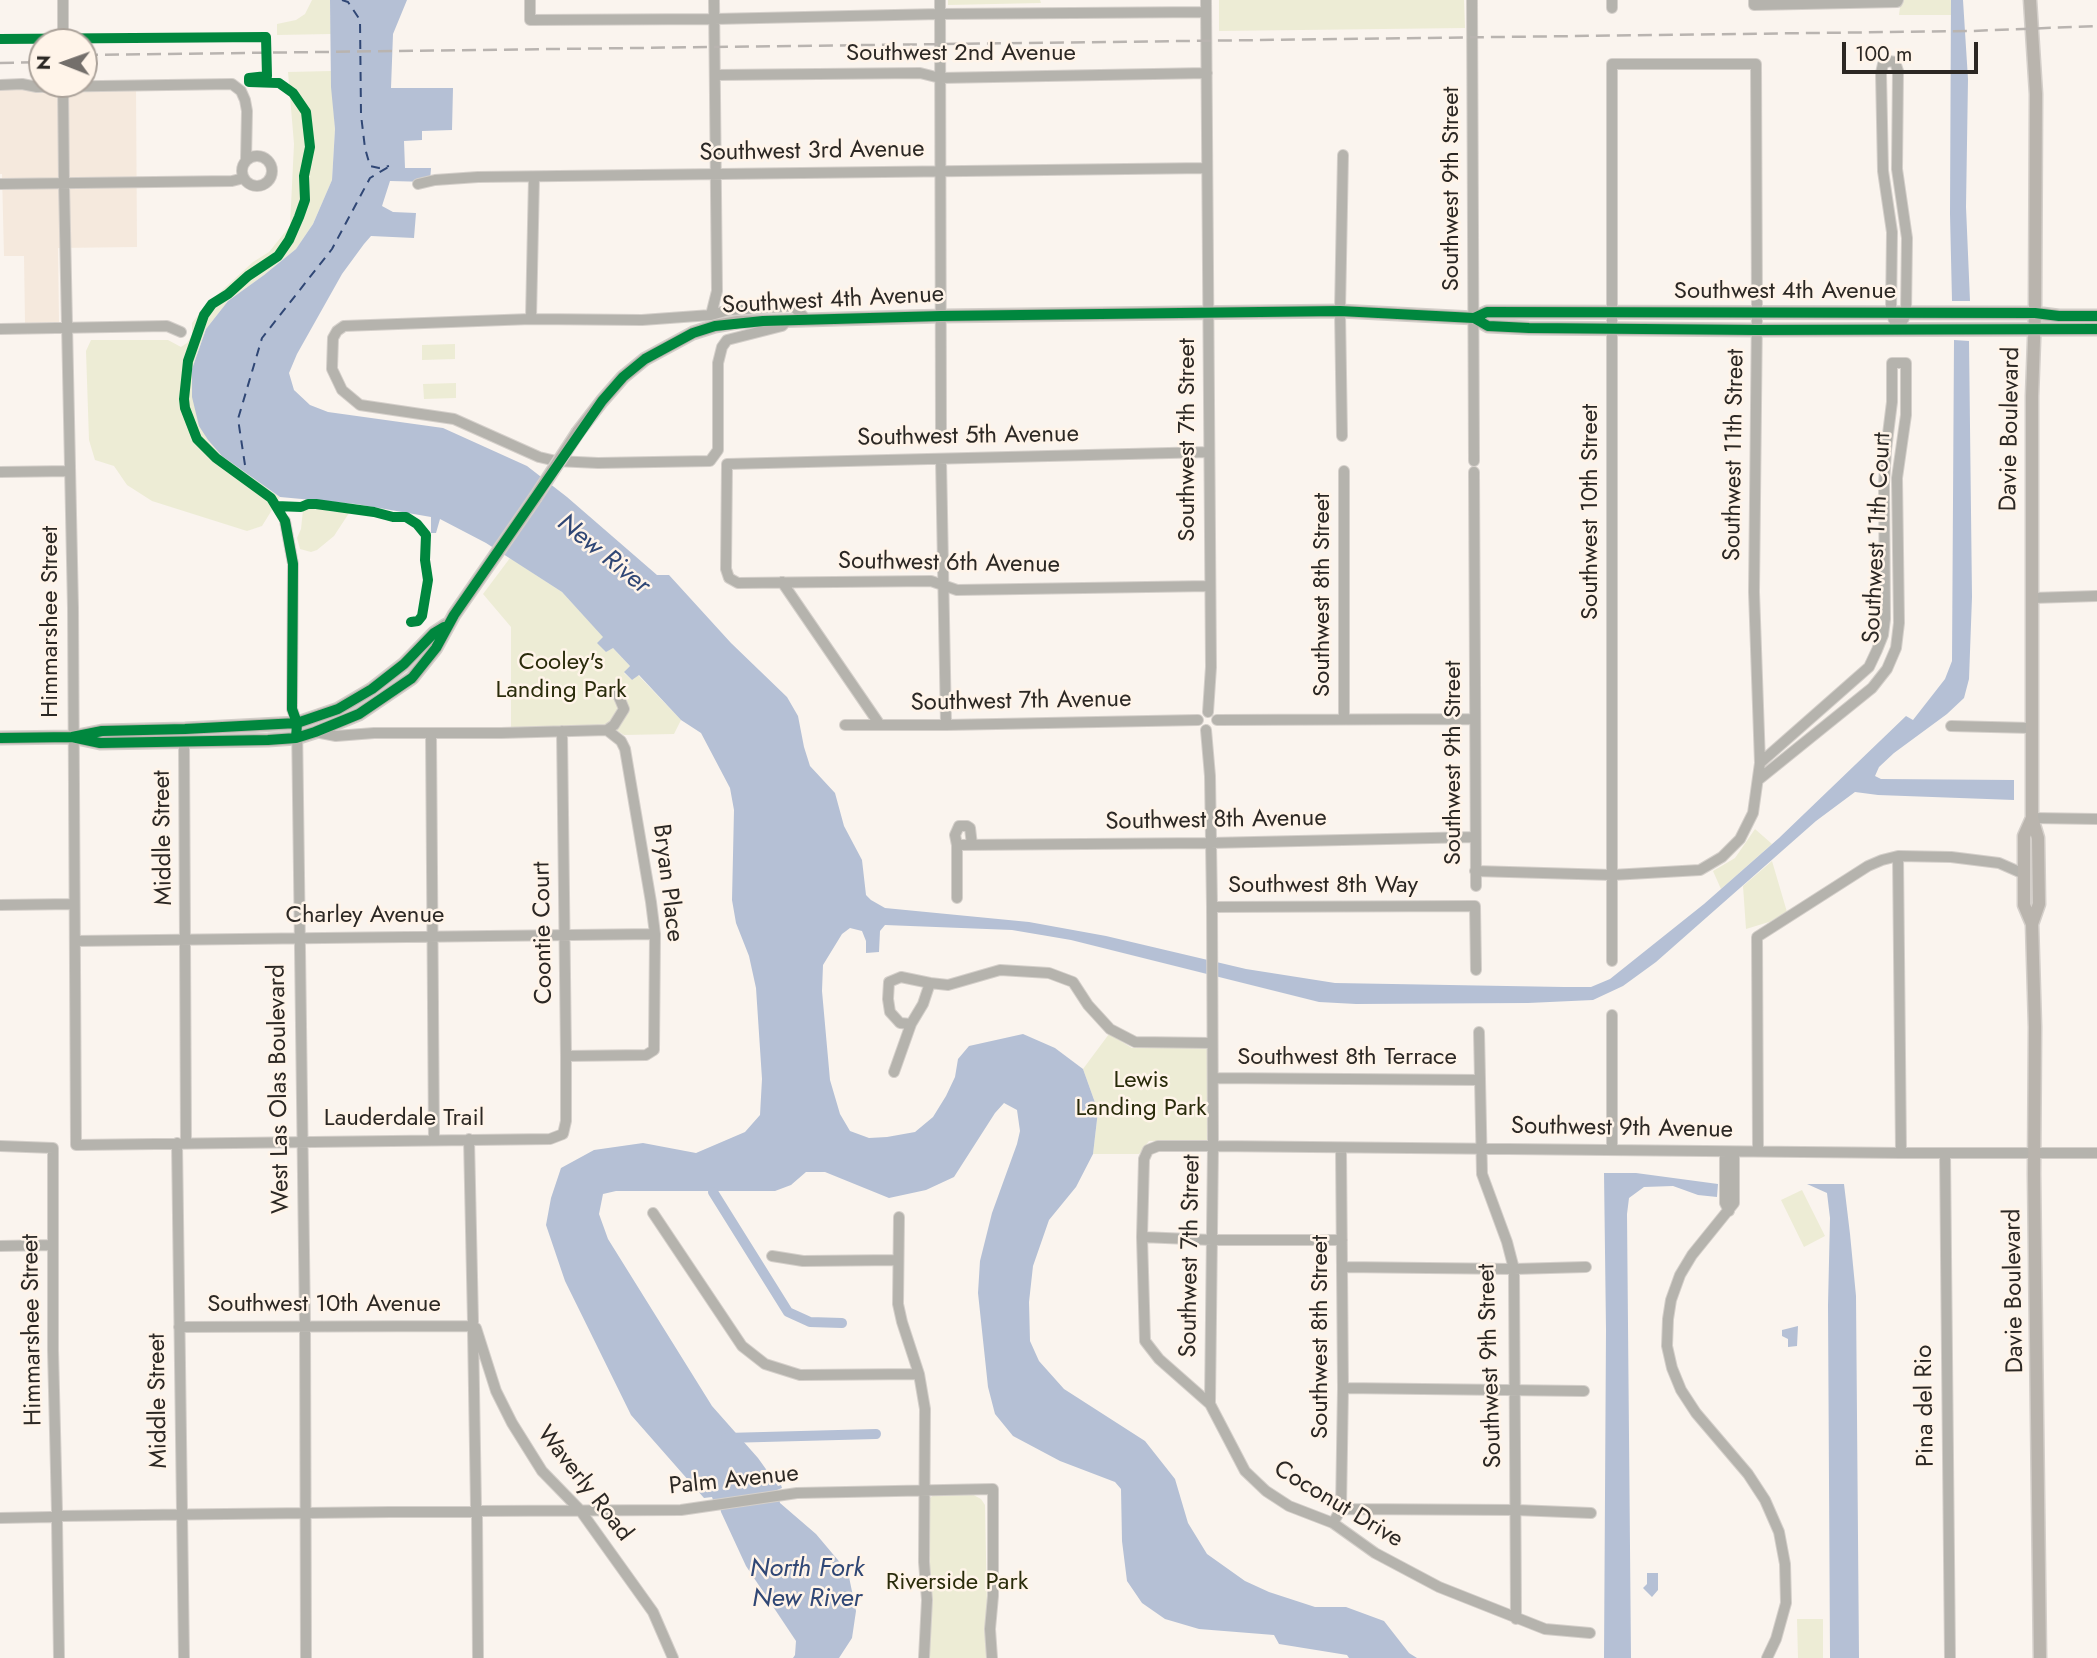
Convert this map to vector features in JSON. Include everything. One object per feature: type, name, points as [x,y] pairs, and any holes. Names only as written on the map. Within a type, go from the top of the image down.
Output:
[{"type":"main road","name":"Davie Boulevard","points":[[2030,0],[2036,94],[2031,728],[2032,817],[2038,838],[2039,904],[2032,923],[2040,1658]]},
{"type":"main road","name":"Southwest 4th Avenue","points":[[72,737],[100,743],[296,738],[359,714],[412,678],[436,648],[452,619],[578,432],[623,377],[670,344],[715,326],[738,322],[806,319],[1340,311],[1474,318],[1488,312],[2035,313],[2097,316]]},
{"type":"main road","name":"Southwest 4th Avenue","points":[[1474,318],[1488,326],[1612,329],[2097,329]]},
{"type":"main road","points":[[0,738],[72,737],[102,731],[297,723],[338,709],[372,689],[404,664],[452,619]]},
{"type":"main road","name":"Davie Boulevard","points":[[2032,817],[2024,836],[2024,905],[2032,923]]},
{"type":"street","points":[[63,0],[63,28]]},
{"type":"street","points":[[530,0],[530,20],[1206,12]]},
{"type":"street","points":[[711,315],[717,291],[714,0]]},
{"type":"street","points":[[940,0],[941,434]]},
{"type":"street","name":"Southwest 7th Street","points":[[1206,0],[1211,667],[1208,712]]},
{"type":"street","name":"Southwest 9th Street","points":[[1472,0],[1475,886]]},
{"type":"street","points":[[1754,3],[1897,1]]},
{"type":"street","points":[[1889,61],[1895,62],[1898,71],[1897,169],[1907,238],[1906,314],[1898,330],[1891,313],[1892,232],[1884,181],[1881,73],[1883,64],[1889,61]]},
{"type":"street","name":"Southwest 10th Street","points":[[1612,961],[1612,64],[1756,64]]},
{"type":"street","name":"Southwest 11th Street","points":[[1756,64],[1754,592],[1760,763]]},
{"type":"street","name":"Southwest 2nd Avenue","points":[[716,75],[920,73],[940,78],[1207,73]]},
{"type":"street","points":[[98,85],[232,84],[241,92],[247,111],[246,160],[242,169],[244,178],[251,185],[261,185],[269,180],[272,170],[268,161],[255,156],[246,160]]},
{"type":"street","points":[[0,85],[28,85]]},
{"type":"street","name":"Himmarshee Street","points":[[64,98],[76,1145]]},
{"type":"street","points":[[1342,436],[1340,311],[1343,155]]},
{"type":"street","name":"Southwest 3rd Avenue","points":[[418,184],[478,177],[1207,168]]},
{"type":"street","points":[[531,320],[534,177]]},
{"type":"street","points":[[0,184],[232,181],[244,178]]},
{"type":"street","points":[[717,291],[729,310]]},
{"type":"street","name":"Southwest 4th Avenue","points":[[788,320],[782,326],[727,340],[722,347],[718,363],[718,450],[710,461],[556,461],[539,457],[454,419],[360,405],[342,390],[332,369],[333,338],[344,326],[619,320],[711,315],[729,310],[793,306],[806,319]]},
{"type":"street","points":[[0,329],[167,326],[181,332]]},
{"type":"street","name":"Southwest 11th Court","points":[[1758,780],[1872,688],[1887,668],[1896,648],[1899,623],[1898,478],[1906,415],[1906,363],[1892,363],[1892,402],[1884,484],[1885,594],[1882,635],[1869,667],[1760,763]]},
{"type":"street","name":"Southwest 5th Avenue","points":[[729,578],[726,569],[727,464],[1209,452]]},
{"type":"street","points":[[941,459],[946,725]]},
{"type":"street","points":[[0,472],[70,471]]},
{"type":"street","name":"Southwest 8th Street","points":[[1343,471],[1344,719]]},
{"type":"street","name":"West Las Olas Boulevard","points":[[285,522],[293,564],[292,709],[297,723],[305,1326],[306,1658]]},
{"type":"street","name":"Southwest 6th Avenue","points":[[729,578],[738,583],[931,581],[957,590],[1210,586]]},
{"type":"street","points":[[782,582],[880,725]]},
{"type":"street","points":[[1885,594],[1899,594]]},
{"type":"street","points":[[2032,598],[2097,596]]},
{"type":"street","points":[[315,732],[336,736],[374,733],[607,730],[614,725],[624,709],[616,690]]},
{"type":"street","points":[[1208,712],[1214,714],[1217,720],[1214,727],[1206,730],[1201,728],[1198,720],[1202,713],[1208,712]]},
{"type":"street","points":[[1217,720],[1474,719]]},
{"type":"street","name":"Southwest 7th Avenue","points":[[845,725],[1198,720]]},
{"type":"street","points":[[1951,726],[2031,728]]},
{"type":"street","name":"Bryan Place","points":[[566,1056],[646,1055],[654,1049],[655,934],[625,749],[621,741],[607,730]]},
{"type":"street","name":"Southwest 7th Street","points":[[1206,730],[1210,776],[1212,907],[1210,1404]]},
{"type":"street","name":"Coontie Court","points":[[562,731],[566,935],[566,1121],[563,1134]]},
{"type":"street","points":[[431,734],[434,1140]]},
{"type":"street","name":"Middle Street","points":[[184,742],[186,939],[179,1327],[184,1658]]},
{"type":"street","points":[[1475,871],[1612,875],[1700,870],[1722,857],[1740,839],[1753,813],[1760,763]]},
{"type":"street","points":[[2032,817],[2097,819]]},
{"type":"street","points":[[957,898],[955,832],[959,826],[970,828],[972,845]]},
{"type":"street","name":"Southwest 8th Avenue","points":[[957,845],[1210,843],[1475,836]]},
{"type":"street","points":[[1898,856],[1901,1153]]},
{"type":"street","points":[[1758,1150],[1757,937],[1868,866],[1898,856],[1951,857],[1999,863],[2024,874]]},
{"type":"street","points":[[0,905],[74,905]]},
{"type":"street","name":"Southwest 8th Way","points":[[1212,907],[1475,906],[1476,970]]},
{"type":"street","name":"Charley Avenue","points":[[75,941],[655,934]]},
{"type":"street","name":"Southwest 8th Terrace","points":[[911,1024],[900,1023],[890,1013],[889,982],[901,977],[948,985],[1000,970],[1049,973],[1073,982],[1088,1005],[1110,1029],[1135,1042],[1212,1043]]},
{"type":"street","points":[[894,1072],[911,1024],[923,1004],[930,983]]},
{"type":"street","points":[[1612,1015],[1612,1149]]},
{"type":"street","name":"Southwest 9th Street","points":[[1479,1032],[1482,1174],[1514,1269],[1516,1619]]},
{"type":"street","name":"Southwest 8th Terrace","points":[[1213,1078],[1480,1080]]},
{"type":"street","name":"Lauderdale Trail","points":[[76,1145],[550,1139],[563,1134]]},
{"type":"street","points":[[469,1139],[478,1658]]},
{"type":"street","name":"Himmarshee Street","points":[[0,1146],[53,1148],[59,1658]]},
{"type":"street","name":"Southwest 9th Avenue","points":[[1148,1150],[1158,1146],[1213,1146],[2097,1153]]},
{"type":"street","name":"Southwest 8th Street","points":[[1333,1523],[1341,1508],[1341,1149]]},
{"type":"street","name":"Coconut Drive","points":[[1148,1150],[1144,1159],[1142,1237],[1144,1341],[1159,1359],[1210,1404],[1245,1471],[1266,1491],[1289,1506],[1333,1523],[1375,1553],[1439,1587],[1545,1629],[1590,1633]]},
{"type":"street","points":[[1730,1152],[1725,1203],[1729,1211],[1692,1255],[1680,1275],[1671,1300],[1667,1346],[1681,1390],[1696,1413],[1748,1474],[1765,1500],[1779,1532],[1786,1603],[1776,1640],[1767,1658]]},
{"type":"street","name":"Pina del Rio","points":[[1945,1153],[1950,1658]]},
{"type":"street","points":[[653,1213],[742,1346],[765,1364],[800,1375],[919,1374]]},
{"type":"street","points":[[899,1217],[898,1304],[919,1374],[925,1409],[923,1562],[927,1600],[924,1658]]},
{"type":"street","points":[[1142,1237],[1342,1240]]},
{"type":"street","points":[[0,1246],[53,1245]]},
{"type":"street","points":[[772,1256],[803,1261],[898,1260]]},
{"type":"street","points":[[1342,1267],[1586,1268]]},
{"type":"street","name":"Southwest 10th Avenue","points":[[179,1327],[473,1326]]},
{"type":"street","name":"Waverly Road","points":[[473,1326],[496,1391],[512,1423],[542,1471],[580,1510],[653,1612],[673,1658]]},
{"type":"street","points":[[1342,1388],[1584,1391]]},
{"type":"street","name":"Palm Avenue","points":[[0,1518],[681,1510],[797,1493],[993,1489],[993,1596],[990,1629],[992,1658]]},
{"type":"street","points":[[1341,1508],[1591,1513]]},
{"type":"shaded area","points":[[136,87],[137,247],[58,248],[59,322],[25,323],[24,256],[4,256],[0,90],[28,89],[28,98],[98,98],[98,88]]},
{"type":"green space","points":[[312,0],[330,0],[331,34],[277,35],[277,24],[296,20],[305,14]]},
{"type":"green space","points":[[948,0],[1040,0],[1041,3],[948,5]]},
{"type":"green space","points":[[1219,0],[1464,0],[1465,28],[1219,31]]},
{"type":"green space","points":[[1901,0],[1951,0],[1951,15],[1899,15]]},
{"type":"green space","points":[[331,71],[335,129],[332,180],[313,224],[296,249],[228,301],[206,329],[192,369],[208,440],[222,456],[280,497],[262,526],[247,531],[152,501],[127,485],[114,466],[95,460],[89,440],[86,351],[91,340],[168,340],[181,347],[192,335],[192,323],[208,303],[253,262],[269,252],[290,226],[294,144],[288,72]]},
{"type":"green space","points":[[455,344],[455,359],[422,360],[422,345]]},
{"type":"green space","points":[[456,383],[456,398],[424,399],[423,384]]},
{"type":"green space","points":[[309,506],[333,512],[351,510],[334,536],[311,552],[300,549],[297,538],[303,510]]},
{"type":"green space","name":"Cooley's Landing Park","points":[[510,558],[562,592],[604,637],[598,643],[606,652],[612,647],[630,666],[624,673],[632,680],[638,675],[681,720],[674,734],[624,735],[612,727],[511,728],[511,627],[483,594]]},
{"type":"green space","points":[[1755,829],[1772,844],[1721,889],[1713,871],[1735,858]]},
{"type":"green space","points":[[1772,861],[1787,912],[1769,922],[1746,929],[1743,886]]},
{"type":"green space","name":"Lewis Landing Park","points":[[1109,1034],[1132,1048],[1208,1048],[1209,1141],[1149,1141],[1139,1154],[1093,1154],[1098,1111],[1083,1069]]},
{"type":"green space","points":[[1802,1190],[1825,1236],[1804,1247],[1781,1200]]},
{"type":"green space","name":"Riverside Park","points":[[968,1492],[981,1499],[985,1505],[988,1658],[929,1658],[926,1508],[929,1499],[936,1493]]},
{"type":"green space","points":[[1797,1619],[1823,1619],[1823,1658],[1798,1658]]},
{"type":"water","points":[[330,0],[407,0],[393,34],[391,88],[453,88],[452,130],[422,131],[422,140],[404,141],[405,168],[431,168],[430,182],[390,181],[382,206],[393,212],[416,213],[414,238],[371,236],[364,244],[342,274],[297,354],[289,373],[294,390],[310,405],[328,412],[443,428],[527,466],[657,575],[669,575],[731,643],[787,697],[798,716],[810,766],[835,793],[844,826],[862,860],[866,895],[885,908],[1029,922],[1106,936],[1246,969],[1335,983],[1591,987],[1610,979],[1704,904],[1779,838],[1906,716],[1913,720],[1945,679],[1952,661],[1954,340],[1969,341],[1972,597],[1969,679],[1964,698],[1894,753],[1879,767],[1875,776],[1881,779],[2014,780],[2014,800],[1855,792],[1816,821],[1656,962],[1623,986],[1593,1000],[1528,1003],[1319,1002],[1071,940],[1012,930],[885,925],[880,931],[879,952],[866,953],[866,941],[862,931],[850,928],[842,934],[823,965],[822,991],[830,1080],[840,1114],[850,1131],[869,1138],[915,1132],[933,1117],[955,1077],[958,1059],[969,1046],[1023,1034],[1055,1048],[1083,1069],[1098,1111],[1093,1154],[1076,1187],[1049,1220],[1033,1266],[1029,1302],[1030,1341],[1039,1361],[1064,1389],[1145,1441],[1175,1479],[1188,1523],[1207,1554],[1245,1581],[1269,1592],[1315,1607],[1346,1607],[1384,1621],[1409,1653],[1417,1658],[1349,1658],[1347,1655],[1279,1644],[1274,1635],[1199,1629],[1165,1619],[1142,1603],[1127,1581],[1122,1541],[1121,1489],[1115,1482],[1060,1461],[1013,1436],[995,1414],[988,1387],[978,1293],[980,1261],[992,1213],[1020,1131],[1017,1110],[1004,1103],[954,1177],[926,1190],[889,1198],[825,1172],[806,1172],[791,1185],[775,1191],[616,1191],[603,1194],[599,1214],[608,1239],[712,1406],[758,1458],[778,1486],[781,1485],[782,1488],[777,1490],[780,1503],[816,1534],[848,1572],[856,1611],[852,1638],[839,1658],[793,1658],[796,1641],[746,1566],[721,1512],[719,1500],[704,1498],[631,1415],[565,1281],[546,1225],[561,1168],[594,1150],[643,1143],[696,1153],[745,1132],[760,1115],[762,1079],[756,988],[749,956],[736,923],[732,900],[734,810],[730,788],[701,733],[681,720],[639,675],[632,680],[624,672],[630,666],[613,648],[606,652],[597,643],[603,637],[562,592],[486,543],[440,519],[436,533],[431,533],[431,517],[356,504],[280,497],[222,456],[199,426],[192,397],[192,369],[206,329],[228,301],[296,249],[313,224],[332,180],[335,129],[331,87]]},
{"type":"water","points":[[1951,0],[1963,0],[1968,79],[1966,207],[1970,301],[1952,301]]},
{"type":"water","points":[[1604,1173],[1636,1173],[1718,1184],[1717,1197],[1698,1195],[1673,1186],[1644,1187],[1629,1198],[1631,1658],[1604,1658]]},
{"type":"water","points":[[1807,1184],[1844,1184],[1850,1234],[1856,1296],[1859,1658],[1830,1658],[1830,1218],[1827,1193]]},
{"type":"water","points":[[1798,1326],[1797,1346],[1788,1347],[1788,1339],[1782,1336],[1782,1330]]},
{"type":"water","points":[[1647,1573],[1658,1573],[1658,1590],[1652,1597],[1643,1588],[1647,1584]]},
{"type":"waterway","points":[[713,1192],[788,1312],[810,1322],[842,1323]]},
{"type":"waterway","points":[[726,1438],[876,1434]]},
{"type":"ferry route","points":[[342,0],[348,2],[360,20],[361,115],[370,166],[389,166]]},
{"type":"ferry route","points":[[245,465],[238,419],[262,338],[332,249],[370,178],[390,166]]},
{"type":"railway","points":[[98,55],[1971,31],[2097,26]]},
{"type":"railway","points":[[0,63],[28,62]]},
{"type":"cycle path","points":[[0,39],[266,37],[267,76],[249,78],[249,82],[279,83],[293,93],[306,112],[310,147],[304,176],[305,200],[299,217],[278,256],[212,304],[204,315],[188,361],[184,399],[197,439],[216,458],[271,498],[285,521],[293,564],[292,709],[297,723],[296,738]]},
{"type":"cycle path","points":[[72,737],[100,743],[296,738],[359,714],[412,678],[436,648],[454,615],[602,401],[623,377],[645,359],[693,333],[715,326],[763,321],[941,316],[1340,311],[1474,318],[1487,312],[2035,313],[2097,316]]},
{"type":"cycle path","points":[[1474,318],[1488,326],[1529,328],[2097,329]]},
{"type":"cycle path","points":[[276,506],[301,507],[316,504],[406,517],[417,524],[426,535],[425,560],[428,580],[422,616],[418,621],[411,622]]},
{"type":"cycle path","points":[[0,738],[72,737],[102,731],[297,723],[338,709],[372,689],[444,627]]},
{"type":"water label","name":"New River","points":[[603,555]]},
{"type":"water label","name":"North Fork New River","points":[[807,1585]]}]
